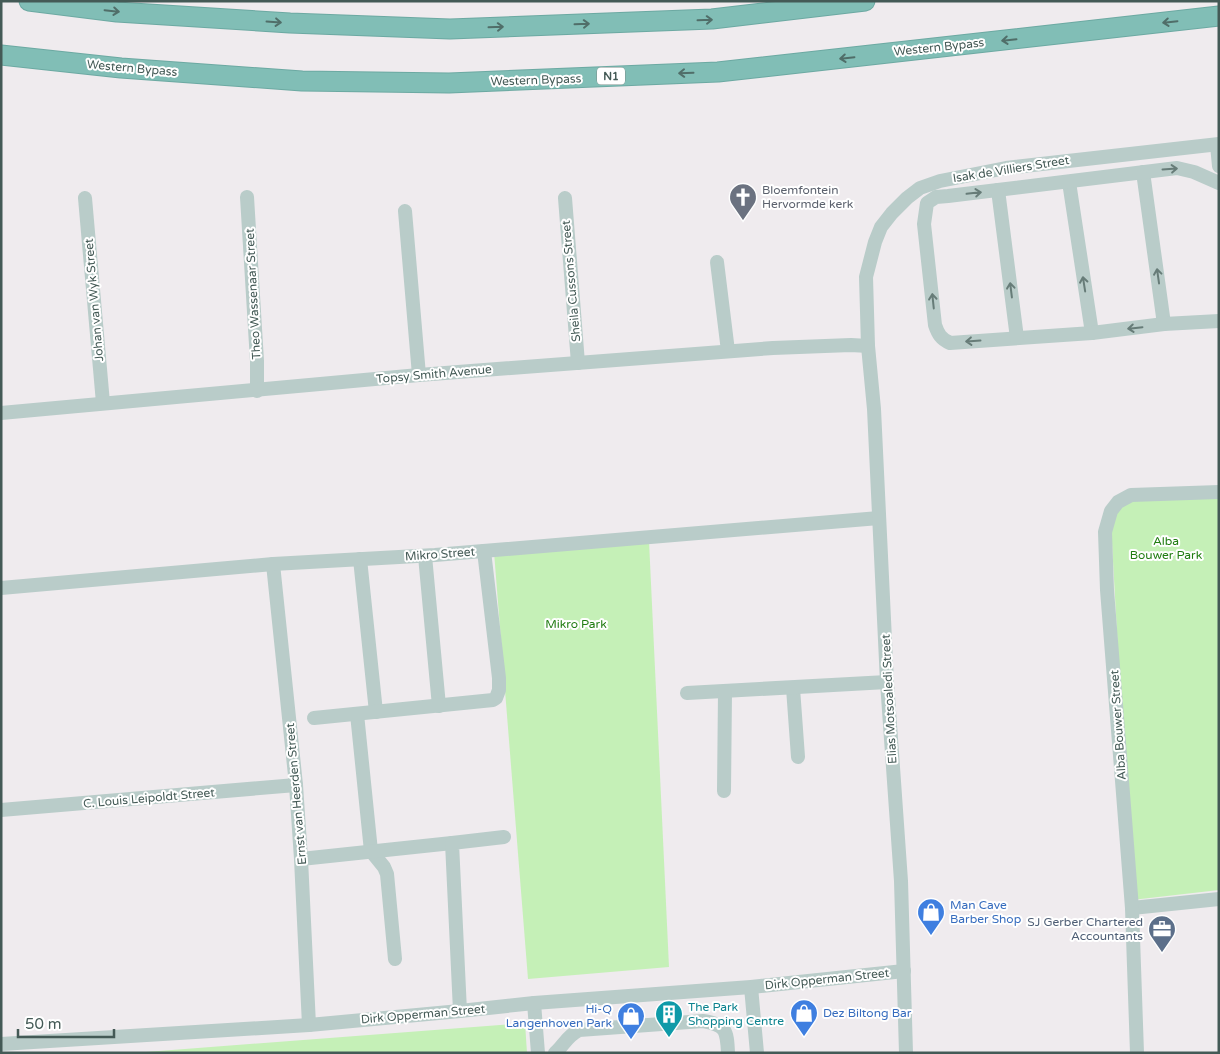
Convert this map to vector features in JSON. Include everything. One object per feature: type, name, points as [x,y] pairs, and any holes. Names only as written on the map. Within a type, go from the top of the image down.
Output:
[{"type":"highway","points":[[29,1],[117,12],[290,23],[450,29],[712,19],[865,1]]},
{"type":"highway","name":"Western Bypass","points":[[1,55],[121,68],[302,81],[449,83],[718,72],[1219,16]]},
{"type":"street","points":[[1218,144],[1219,166]]},
{"type":"street","name":"Isak de Villiers Street","points":[[868,346],[866,277],[875,242],[881,228],[892,213],[920,188],[940,180],[1006,168],[1218,144]]},
{"type":"street","points":[[1219,183],[1186,169],[1177,168],[936,198],[928,203],[924,224],[935,325],[944,340],[950,343],[1092,333],[1164,324],[1219,321]]},
{"type":"street","points":[[1144,172],[1164,324]]},
{"type":"street","points":[[1069,182],[1092,333]]},
{"type":"street","points":[[998,190],[1017,338]]},
{"type":"street","name":"Theo Wassenaar Street","points":[[247,197],[257,361],[257,391]]},
{"type":"street","name":"Johan van Wyk Street","points":[[85,198],[103,403]]},
{"type":"street","name":"Sheila Cussons Street","points":[[565,198],[578,364]]},
{"type":"street","points":[[405,211],[420,375]]},
{"type":"street","points":[[717,262],[728,351]]},
{"type":"street","name":"Topsy Smith Avenue","points":[[1,412],[257,391],[420,375],[728,351],[841,345],[868,346]]},
{"type":"street","name":"Elias Motsoaledi Street","points":[[868,346],[874,409],[888,682],[901,881],[906,1053]]},
{"type":"street","name":"Alba Bouwer Street","points":[[1137,1053],[1132,908],[1107,590],[1105,532],[1111,511],[1118,502],[1131,495],[1219,492]]},
{"type":"street","name":"Mikro Street","points":[[1,588],[273,564],[425,556],[879,518]]},
{"type":"street","points":[[314,718],[493,700],[498,695],[499,678],[484,551]]},
{"type":"street","points":[[425,556],[439,706]]},
{"type":"street","points":[[360,559],[376,712]]},
{"type":"street","name":"Ernst van Heerden Street","points":[[273,564],[296,785],[309,1025]]},
{"type":"street","points":[[687,693],[888,682]]},
{"type":"street","points":[[793,688],[798,757]]},
{"type":"street","points":[[724,791],[725,692]]},
{"type":"street","points":[[357,714],[371,851],[384,867],[387,874],[395,959]]},
{"type":"street","name":"C. Louis Leipoldt Street","points":[[1,810],[296,785]]},
{"type":"street","points":[[301,859],[504,837]]},
{"type":"street","points":[[452,843],[460,1011]]},
{"type":"street","points":[[1132,908],[1219,899]]},
{"type":"street","name":"Dirk Opperman Street","points":[[1,1044],[309,1025],[534,1003],[751,987],[904,971]]},
{"type":"street","points":[[751,987],[757,1053]]},
{"type":"street","points":[[534,1003],[538,1053]]},
{"type":"street","points":[[554,1053],[562,1047],[569,1035],[579,1030],[692,1021],[717,1023],[721,1026],[728,1043],[728,1053]]},
{"type":"green space","name":"Alba Bouwer Park","points":[[1219,489],[1219,890],[1132,900],[1111,525],[1119,508],[1129,500]]},
{"type":"green space","name":"Mikro Park","points":[[649,541],[669,967],[528,979],[494,552]]},
{"type":"green space","points":[[525,1023],[527,1053],[133,1053]]},
{"type":"place","name":"Bloemfontein Hervormde kerk","points":[[743,221]]},
{"type":"place","name":"Man Cave Barber Shop","points":[[931,936]]},
{"type":"place","name":"SJ Gerber Chartered Accountants","points":[[1162,953]]},
{"type":"place","name":"Dez Biltong Bar","points":[[804,1037]]},
{"type":"place","name":"The Park Shopping Centre","points":[[669,1038]]},
{"type":"place","name":"Hi-Q Langenhoven Park","points":[[631,1040]]}]
